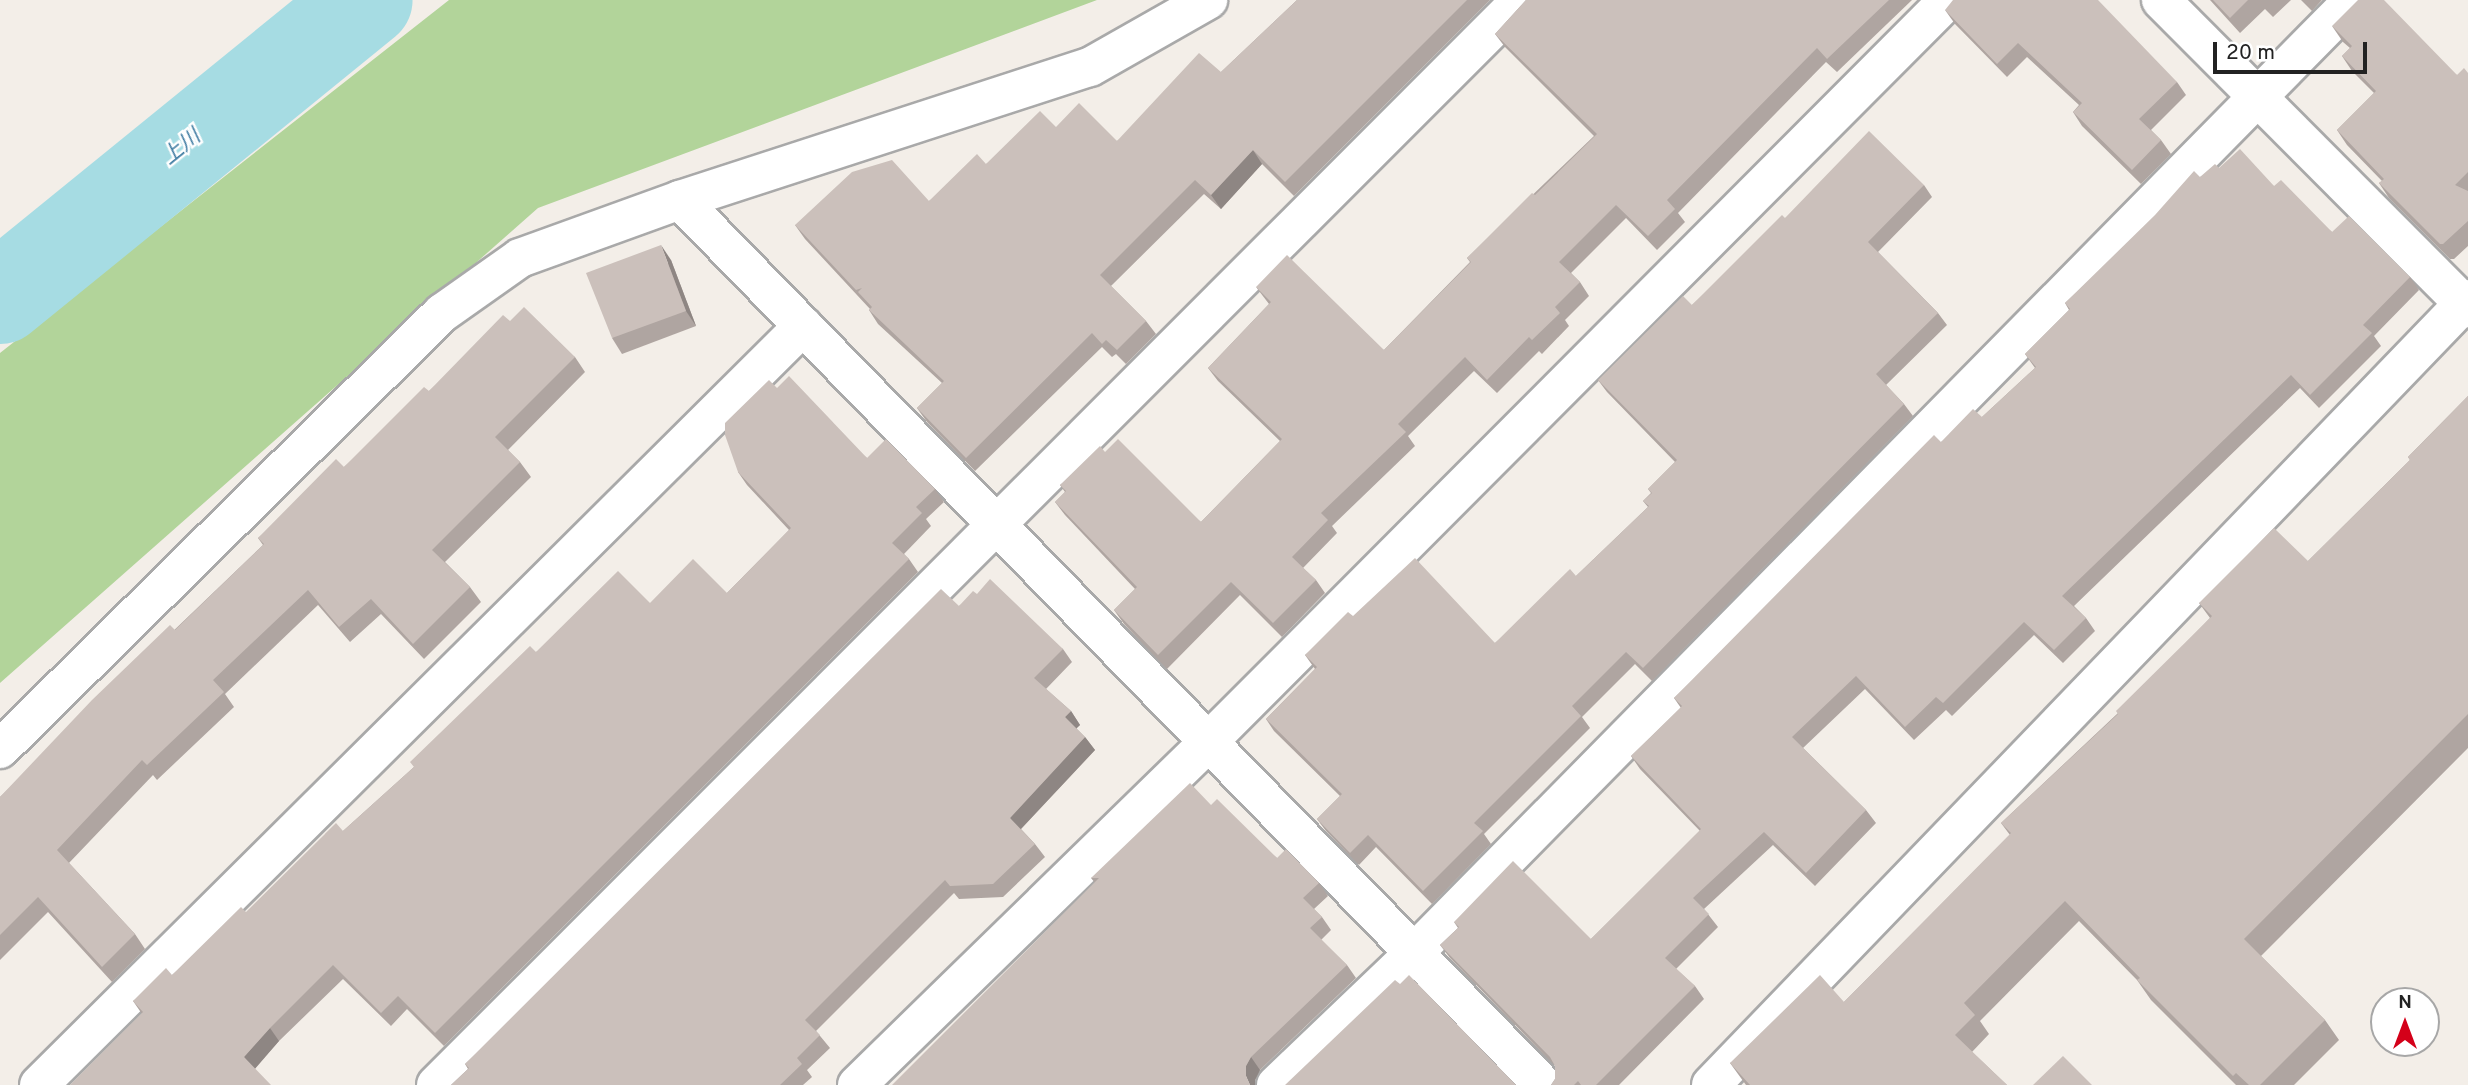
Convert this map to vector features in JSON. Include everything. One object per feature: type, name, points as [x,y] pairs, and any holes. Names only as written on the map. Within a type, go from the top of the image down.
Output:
[{"type":"street","points":[[0,749],[442,313],[520,258],[680,200],[1090,67],[1208,0]]},
{"type":"street","points":[[436,1085],[1521,0]]},
{"type":"street","points":[[857,1085],[1208,743],[1948,0]]},
{"type":"street","points":[[1711,1085],[2467,304],[2161,0]]},
{"type":"street","points":[[1276,1085],[1414,953],[2256,95],[2353,0]]},
{"type":"street","points":[[680,200],[1543,1085]]},
{"type":"street","points":[[39,1085],[803,326]]},
{"type":"green space","points":[[449,0],[1097,0],[538,208],[0,683],[0,353]]},
{"type":"building","points":[[1297,0],[1467,0],[1285,182],[1253,150],[1211,195],[1195,180],[1100,275],[1146,321],[1117,350],[1106,340],[1102,344],[1092,333],[966,458],[917,408],[944,381],[869,310],[872,307],[858,292],[862,288],[856,290],[795,225],[852,172],[892,160],[929,201],[977,154],[986,164],[1040,111],[1056,127],[1079,103],[1117,141],[1199,53],[1221,72]]},
{"type":"building","points":[[1526,0],[1889,0],[1827,59],[1817,48],[1667,200],[1675,209],[1648,236],[1616,205],[1559,262],[1580,282],[1555,307],[1560,313],[1532,340],[1529,337],[1487,380],[1465,357],[1398,424],[1406,432],[1321,513],[1328,520],[1292,557],[1316,580],[1273,623],[1231,582],[1158,655],[1114,610],[1137,587],[1055,502],[1066,491],[1060,485],[1100,446],[1105,452],[1118,439],[1201,522],[1282,439],[1208,368],[1271,302],[1256,287],[1287,255],[1384,350],[1471,262],[1467,258],[1532,193],[1535,195],[1597,134],[1495,34]]},
{"type":"building","points":[[1953,0],[2098,0],[2177,82],[2139,119],[2161,140],[2132,170],[2073,112],[2082,103],[2018,43],[1997,64],[1945,10]]},
{"type":"building","points":[[2213,0],[2248,0],[2230,18]]},
{"type":"building","points":[[2358,0],[2384,0],[2457,75],[2464,68],[2468,73],[2468,172],[2455,185],[2468,191],[2468,221],[2443,244],[2379,183],[2384,179],[2337,130],[2376,91],[2342,56],[2352,46],[2332,26]]},
{"type":"building","points":[[1869,131],[1924,185],[1868,242],[1938,313],[1876,374],[1904,404],[1643,668],[1626,652],[1572,706],[1581,716],[1474,823],[1483,831],[1423,891],[1368,835],[1350,853],[1317,819],[1342,794],[1266,719],[1317,667],[1305,655],[1348,612],[1353,616],[1415,558],[1495,643],[1570,569],[1576,576],[1649,506],[1643,501],[1652,493],[1648,489],[1677,460],[1598,380],[1683,296],[1692,305],[1782,215],[1785,218]]},
{"type":"building","points":[[2240,149],[2274,186],[2281,180],[2332,232],[2349,216],[2410,277],[2363,325],[2372,333],[2310,395],[2291,375],[2062,596],[2086,618],[2054,650],[2024,622],[1943,703],[1936,697],[1905,727],[1856,676],[1792,737],[1866,810],[1806,873],[1764,832],[1693,898],[1709,914],[1665,958],[1695,986],[1596,1085],[1581,1085],[1578,1081],[1574,1085],[1551,1085],[1555,1079],[1555,1066],[1550,1057],[1440,945],[1459,927],[1454,922],[1513,861],[1591,939],[1701,829],[1631,756],[1682,706],[1674,698],[1934,435],[1941,442],[1973,409],[1982,417],[2036,367],[2025,354],[2070,309],[2065,303],[2155,215],[2194,171],[2200,177],[2215,164],[2219,168]]},
{"type":"building","points":[[661,245],[686,311],[612,338],[586,273]]},
{"type":"building","points":[[524,307],[575,357],[495,437],[520,462],[432,550],[470,587],[413,644],[371,599],[339,627],[308,590],[213,680],[224,692],[147,765],[142,760],[57,850],[135,934],[102,967],[38,897],[0,935],[0,797],[92,700],[170,625],[175,630],[264,544],[258,538],[336,459],[344,467],[424,387],[429,391],[503,315],[510,321]]},
{"type":"building","points":[[789,376],[867,458],[886,439],[935,489],[916,507],[922,513],[892,543],[909,559],[435,1033],[398,996],[381,1013],[333,965],[244,1057],[271,1085],[70,1085],[143,1012],[133,1001],[166,968],[172,975],[241,907],[246,912],[336,823],[343,831],[414,767],[410,762],[530,646],[536,652],[618,571],[650,603],[693,559],[727,593],[791,528],[738,472],[725,435],[725,423],[769,380],[777,388]]},
{"type":"building","points":[[2468,396],[2468,714],[2244,939],[2325,1020],[2260,1085],[2249,1085],[2236,1073],[2233,1076],[2137,980],[2140,978],[2065,901],[1964,1003],[1975,1015],[1955,1035],[2007,1085],[1750,1085],[1730,1063],[1820,975],[1844,1002],[2011,833],[2001,823],[2118,714],[2116,711],[2212,616],[2199,603],[2274,528],[2308,561],[2410,460],[2408,457]]},
{"type":"building","points":[[990,579],[1063,649],[1034,678],[1071,711],[1065,717],[1085,737],[1010,818],[1035,844],[993,884],[950,886],[945,880],[805,1020],[820,1035],[797,1058],[802,1064],[780,1085],[451,1085],[469,1068],[465,1064],[941,589],[959,606],[973,591],[977,594]]},
{"type":"building","points":[[1190,783],[1211,805],[1217,799],[1277,858],[1286,849],[1319,883],[1303,898],[1322,917],[1310,928],[1347,965],[1251,1057],[1246,1066],[1250,1085],[892,1085],[1099,878],[1091,878]]},
{"type":"building","points":[[1409,975],[1516,1085],[1285,1085],[1395,980],[1400,984]]},
{"type":"building","points":[[2063,1056],[2092,1085],[2033,1085]]},
{"type":"waterway","name":"上川","points":[[0,297],[365,0]]}]
